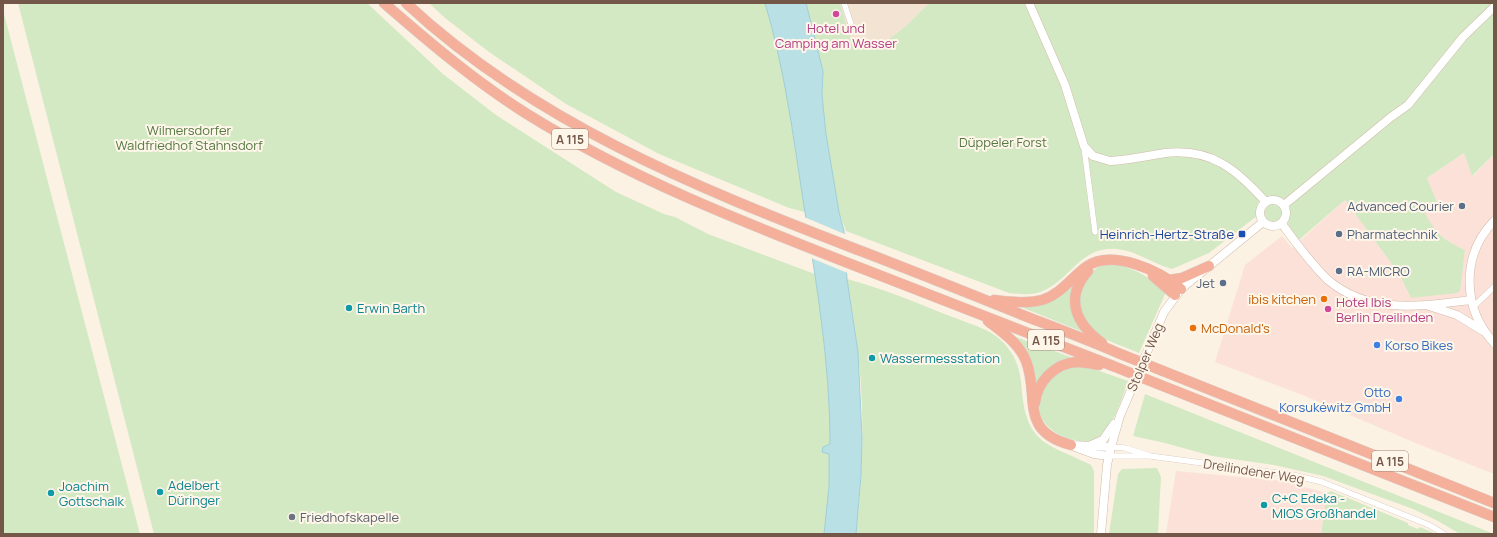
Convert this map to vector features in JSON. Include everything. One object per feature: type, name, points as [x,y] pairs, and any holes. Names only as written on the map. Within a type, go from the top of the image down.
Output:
[{"type":"highway","name":"A 115","points":[[384,3],[449,59],[527,114],[648,180],[779,236],[1113,366],[1494,518]]},
{"type":"highway","name":"A 115","points":[[406,3],[433,28],[472,58],[568,120],[643,160],[785,221],[1494,503]]},
{"type":"highway","points":[[1100,260],[1082,277],[1075,296],[1075,306],[1078,317],[1085,328],[1093,336],[1115,352]]},
{"type":"highway","points":[[984,300],[1018,302],[1042,300],[1061,290],[1086,266],[1100,260],[1125,261],[1140,267],[1169,280],[1178,292]]},
{"type":"highway","points":[[1169,280],[1182,278],[1208,266]]},
{"type":"highway","points":[[1140,267],[1178,292]]},
{"type":"highway","points":[[979,314],[1006,335],[1026,360],[1030,378],[1034,413],[1038,422],[1051,437],[1058,442],[1071,445]]},
{"type":"highway","points":[[1034,413],[1035,396],[1041,383],[1055,369],[1077,362],[1113,366]]},
{"type":"street","points":[[844,3],[852,27]]},
{"type":"street","points":[[1030,3],[1065,85],[1084,146],[1095,232]]},
{"type":"street","points":[[1284,205],[1391,117],[1408,105],[1463,37],[1494,7]]},
{"type":"street","points":[[1084,146],[1093,156],[1110,161],[1180,152],[1202,155],[1223,163],[1236,172],[1266,202]]},
{"type":"street","points":[[1278,201],[1284,205],[1287,213],[1282,224],[1272,227],[1263,222],[1260,213],[1266,202],[1278,201]]},
{"type":"street","points":[[1483,331],[1472,303],[1469,280],[1472,259],[1480,240],[1494,221]]},
{"type":"street","name":"Stolper Weg","points":[[1101,534],[1111,447],[1120,416],[1161,318],[1178,292],[1263,222]]},
{"type":"street","points":[[1282,224],[1320,272],[1342,291],[1372,303],[1405,306],[1472,303],[1494,287]]},
{"type":"street","points":[[1425,305],[1456,315],[1483,331],[1494,343]]},
{"type":"street","points":[[1089,446],[1104,440],[1120,416]]},
{"type":"street","points":[[1071,445],[1111,447]]},
{"type":"street","points":[[1071,445],[1094,454],[1109,456]]},
{"type":"street","name":"Dreilindener Weg","points":[[1111,447],[1125,448],[1150,456]]},
{"type":"street","name":"Dreilindener Weg","points":[[1109,456],[1150,456],[1286,474],[1322,482],[1429,525],[1444,534]]},
{"type":"shaded area","points":[[840,3],[929,3],[907,25],[884,43],[852,43]]},
{"type":"shaded area","points":[[1464,153],[1473,176],[1494,154],[1494,474],[1418,444],[1305,396],[1215,362],[1245,265],[1282,236],[1292,248],[1345,200],[1399,274],[1411,298],[1462,268],[1465,250],[1449,242],[1434,230],[1424,211],[1437,202],[1427,178]]},
{"type":"shaded area","points":[[1176,471],[1282,481],[1327,493],[1321,534],[1166,534]]},
{"type":"green space","name":"Wilmersdorfer Waldfriedhof Stahnsdorf","points":[[18,3],[367,3],[443,74],[496,115],[616,192],[664,214],[675,217],[708,234],[815,274],[826,359],[830,423],[830,444],[823,447],[822,452],[829,453],[829,486],[824,534],[154,534]]},
{"type":"green space","points":[[429,3],[765,3],[783,71],[805,212],[789,208],[659,154],[566,104],[489,52],[445,18]]},
{"type":"green space","name":"Düppeler Forst","points":[[806,3],[840,3],[852,43],[884,43],[907,25],[929,3],[1494,3],[1494,154],[1472,176],[1464,153],[1427,178],[1437,202],[1424,211],[1440,235],[1465,250],[1460,291],[1457,293],[1411,298],[1399,274],[1345,200],[1299,240],[1288,225],[1290,205],[1287,198],[1283,200],[1264,197],[1258,203],[1257,216],[1209,253],[1172,269],[1131,252],[1117,249],[1105,249],[1094,252],[1086,257],[1063,278],[1045,290],[1032,294],[1009,293],[846,231],[839,212],[826,134],[822,95],[823,71]]},
{"type":"green space","points":[[3,10],[140,534],[3,534]]},
{"type":"green space","points":[[1274,204],[1281,207],[1284,214],[1281,221],[1274,224],[1267,221],[1264,214],[1267,207]]},
{"type":"green space","points":[[1112,264],[1134,270],[1154,282],[1166,292],[1139,353],[1110,341],[1094,332],[1087,325],[1080,308],[1079,299],[1081,290],[1084,281],[1089,274],[1099,267]]},
{"type":"green space","points":[[1080,275],[1074,293],[1088,334],[1016,305],[1030,305]]},
{"type":"green space","points":[[847,279],[895,294],[977,326],[991,333],[1003,342],[1013,356],[1017,366],[1025,410],[1029,423],[1035,433],[1052,447],[1091,465],[1094,471],[1094,534],[856,534],[862,466],[862,397],[858,352]]},
{"type":"green space","points":[[1009,334],[1048,350],[1049,349],[1076,359],[1037,389],[1034,379]]},
{"type":"green space","points":[[1071,367],[1088,367],[1128,381],[1113,420],[1104,434],[1093,441],[1084,442],[1056,433],[1043,420],[1040,412],[1039,403],[1041,394],[1051,377],[1056,373]]},
{"type":"green space","points":[[1145,394],[1494,534],[1460,534],[1413,509],[1323,476],[1274,465],[1212,456],[1133,436]]},
{"type":"green space","points":[[1157,468],[1161,477],[1158,534],[1109,534],[1118,474],[1122,469]]},
{"type":"green space","points":[[1331,491],[1408,523],[1408,525],[1418,529],[1420,527],[1436,534],[1321,534],[1327,493]]},
{"type":"water","points":[[765,3],[806,3],[823,71],[822,95],[826,134],[839,212],[844,231],[847,279],[858,352],[862,438],[861,475],[856,534],[824,534],[829,486],[829,454],[822,452],[823,447],[830,444],[828,383],[825,352],[796,150],[778,51]]},
{"type":"pier","points":[[804,217],[847,235],[850,274],[811,258]]},
{"type":"place","name":"Hotel und Camping am Wasser","points":[[836,14]]},
{"type":"place","name":"Advanced Courier","points":[[1462,206]]},
{"type":"place","name":"Heinrich-Hertz-Straße","points":[[1242,234]]},
{"type":"place","name":"Pharmatechnik","points":[[1339,234]]},
{"type":"place","name":"RA-MICRO","points":[[1339,271]]},
{"type":"place","name":"Jet","points":[[1223,283]]},
{"type":"place","name":"ibis kitchen","points":[[1324,299]]},
{"type":"place","name":"Erwin Barth","points":[[349,308]]},
{"type":"place","name":"Hotel Ibis Berlin Dreilinden","points":[[1328,309]]},
{"type":"place","name":"McDonald's","points":[[1193,328]]},
{"type":"place","name":"Korso Bikes","points":[[1377,345]]},
{"type":"place","name":"Wassermessstation","points":[[872,358]]},
{"type":"place","name":"Otto Korsukéwitz GmbH","points":[[1399,399]]},
{"type":"place","name":"Adelbert Düringer","points":[[160,492]]},
{"type":"place","name":"Joachim Gottschalk","points":[[51,493]]},
{"type":"place","name":"C+C Edeka - MIOS Großhandel","points":[[1264,505]]},
{"type":"place","name":"Friedhofskapelle","points":[[292,517]]}]
